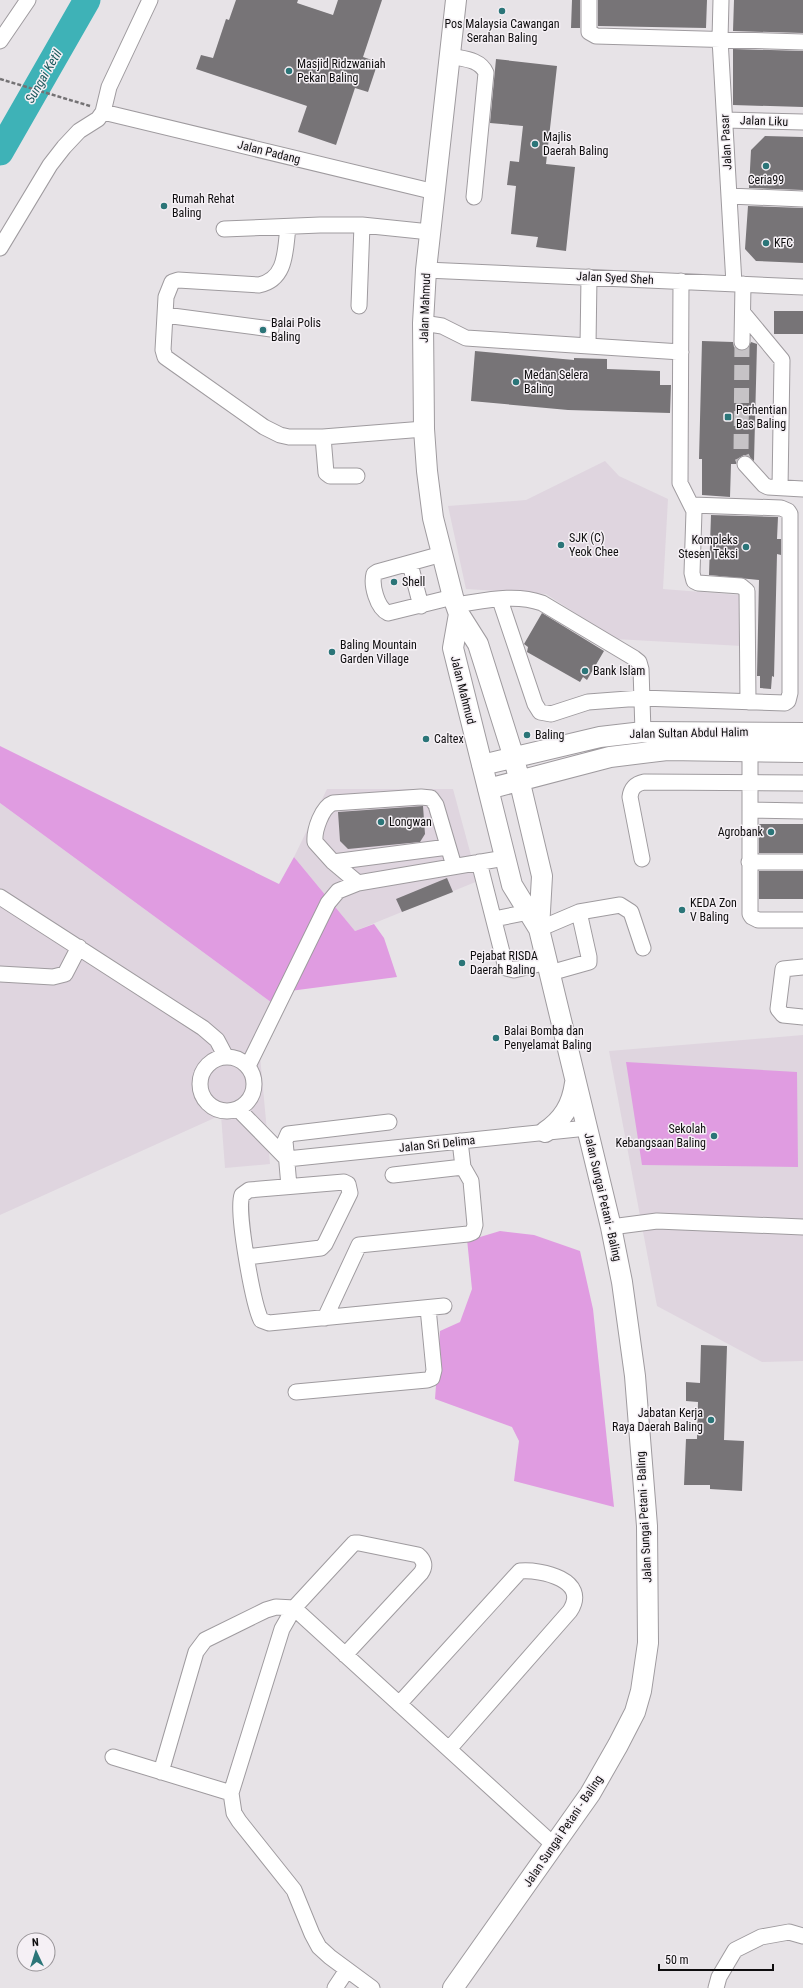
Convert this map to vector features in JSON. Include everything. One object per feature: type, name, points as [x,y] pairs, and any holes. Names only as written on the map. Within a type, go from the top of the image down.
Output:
[{"type":"main road","name":"Jalan Mahmud","points":[[456,0],[426,270],[423,323],[424,429],[434,518],[442,554],[456,605],[478,644],[514,758]]},
{"type":"main road","name":"Jalan Mahmud","points":[[456,605],[453,648],[482,765]]},
{"type":"main road","points":[[501,714],[513,730],[531,744],[546,750]]},
{"type":"main road","name":"Jalan Sultan Abdul Halim","points":[[482,765],[600,737],[643,732],[803,733]]},
{"type":"main road","name":"Jalan Sultan Abdul Halim","points":[[488,789],[610,757],[646,752],[667,750],[803,752]]},
{"type":"main road","name":"Jalan Sungai Petani - Baling","points":[[514,758],[542,876],[539,929]]},
{"type":"main road","name":"Jalan Sungai Petani - Baling","points":[[453,1988],[555,1846],[590,1794],[635,1712],[641,1691],[648,1643],[647,1526],[635,1376],[622,1282],[611,1227],[539,929],[512,885],[482,765]]},
{"type":"main road","points":[[545,1132],[556,1125],[568,1109],[573,1097],[575,1081]]},
{"type":"street","points":[[0,41],[28,0]]},
{"type":"street","points":[[0,248],[34,191],[64,147],[80,131],[98,119],[97,109],[150,0]]},
{"type":"street","points":[[589,0],[589,32],[593,36],[803,42]]},
{"type":"street","name":"Jalan Pasar","points":[[721,0],[720,39],[729,196],[742,313],[742,342]]},
{"type":"street","points":[[450,56],[476,62],[483,66],[486,73],[474,197]]},
{"type":"street","name":"Jalan Padang","points":[[97,109],[435,192]]},
{"type":"street","name":"Jalan Liku","points":[[725,120],[803,122]]},
{"type":"street","points":[[729,196],[803,199]]},
{"type":"street","points":[[224,229],[320,225],[362,225],[430,232]]},
{"type":"street","points":[[359,306],[362,225]]},
{"type":"street","points":[[288,227],[283,263],[276,277],[269,283],[259,285],[178,280],[172,282],[166,297],[165,357],[273,432],[289,437],[323,437],[424,429]]},
{"type":"street","name":"Jalan Syed Sheh","points":[[426,270],[803,287]]},
{"type":"street","points":[[588,345],[589,277]]},
{"type":"street","points":[[681,281],[680,483],[694,511],[692,573],[694,581],[702,584],[741,586],[748,591],[748,702]]},
{"type":"street","points":[[742,313],[782,360],[780,488]]},
{"type":"street","points":[[165,315],[271,329]]},
{"type":"street","points":[[423,323],[442,326],[466,338],[681,352]]},
{"type":"street","points":[[323,437],[326,473],[330,476],[357,476]]},
{"type":"street","points":[[745,464],[764,485],[780,488],[803,489]]},
{"type":"street","points":[[500,600],[534,704],[540,712],[551,714],[588,702],[641,698],[782,703],[788,701],[796,672],[797,587],[791,518],[788,511],[781,508],[692,505]]},
{"type":"street","points":[[442,554],[374,574],[374,583],[380,606],[388,613],[421,606],[456,605],[521,598],[542,603],[639,662],[641,669],[643,732]]},
{"type":"street","points":[[410,564],[421,606]]},
{"type":"street","points":[[750,751],[749,910],[752,917],[758,920],[803,920]]},
{"type":"street","points":[[642,859],[630,798],[631,792],[638,784],[644,782],[803,783]]},
{"type":"street","points":[[358,882],[333,862],[317,845],[315,836],[325,808],[333,802],[422,797],[431,798],[436,805],[454,866]]},
{"type":"street","points":[[750,810],[803,811]]},
{"type":"street","points":[[333,862],[448,847]]},
{"type":"street","points":[[248,1066],[328,903],[338,891],[358,882],[505,858]]},
{"type":"street","points":[[479,862],[505,965],[508,970],[589,962],[579,912]]},
{"type":"street","points":[[749,862],[803,862]]},
{"type":"street","points":[[0,898],[79,947],[203,1028],[217,1040],[226,1057]]},
{"type":"street","points":[[539,929],[579,912],[616,905],[624,906],[631,912],[643,948]]},
{"type":"street","points":[[494,920],[529,912]]},
{"type":"street","points":[[0,974],[53,977],[66,974],[79,947]]},
{"type":"street","points":[[803,967],[783,968],[778,1009],[782,1015],[803,1017]]},
{"type":"street","points":[[226,1057],[241,1061],[248,1066],[254,1082],[254,1090],[245,1105],[231,1111],[216,1109],[209,1105],[201,1093],[200,1078],[203,1071],[213,1061],[226,1057]]},
{"type":"street","points":[[238,1109],[287,1159]]},
{"type":"street","points":[[289,1186],[285,1138],[291,1133],[389,1122]]},
{"type":"street","name":"Jalan Sri Delima","points":[[287,1159],[587,1128]]},
{"type":"street","points":[[325,1318],[359,1245],[468,1234],[474,1232],[475,1225],[471,1181],[463,1167],[460,1141]]},
{"type":"street","points":[[392,1175],[463,1167]]},
{"type":"street","points":[[247,1257],[321,1248],[325,1244],[350,1193],[348,1184],[340,1181],[249,1190],[242,1195],[240,1210],[247,1257],[259,1317],[263,1322],[325,1318],[444,1306]]},
{"type":"street","points":[[611,1227],[656,1221],[803,1227]]},
{"type":"street","points":[[296,1392],[427,1380],[432,1378],[434,1370],[428,1308]]},
{"type":"street","points":[[346,1655],[421,1573],[424,1564],[418,1555],[354,1543],[294,1608],[282,1629],[231,1793],[234,1813],[294,1890],[319,1947],[372,1988]]},
{"type":"street","points":[[399,1704],[515,1574],[525,1570],[553,1575],[560,1578],[574,1590],[576,1597],[574,1604],[449,1750]]},
{"type":"street","points":[[161,1772],[196,1652],[200,1645],[205,1640],[266,1610],[276,1607],[294,1608],[555,1846]]},
{"type":"street","points":[[113,1757],[231,1793]]},
{"type":"street","points":[[716,1988],[719,1977],[735,1950],[761,1936],[789,1932],[803,1936]]},
{"type":"street","points":[[335,1988],[347,1970]]},
{"type":"path","points":[[0,80],[97,109]]},
{"type":"shaded area","name":"SJK (C) Yeok Chee","points":[[605,461],[619,476],[668,499],[663,589],[739,595],[742,646],[615,639],[546,594],[466,589],[448,506],[526,500]]},
{"type":"shaded area","points":[[0,746],[279,884],[294,857],[355,931],[374,924],[384,938],[397,977],[290,991],[279,1008],[0,803]]},
{"type":"shaded area","points":[[327,789],[453,789],[478,881],[355,931],[294,857]]},
{"type":"shaded area","points":[[0,803],[279,1008],[259,1045],[270,1164],[225,1168],[221,1115],[0,1215]]},
{"type":"shaded area","name":"Sekolah Kebangsaan Baling","points":[[803,1035],[803,1361],[762,1362],[657,1306],[609,1051]]},
{"type":"shaded area","points":[[626,1062],[797,1072],[798,1167],[642,1165]]},
{"type":"shaded area","points":[[500,1231],[534,1235],[580,1251],[593,1309],[614,1507],[514,1481],[519,1441],[512,1427],[435,1399],[440,1331],[460,1322],[472,1289],[467,1239]]},
{"type":"building","name":"Masjid Ridzwaniah Pekan Baling","points":[[236,0],[298,0],[297,3],[333,15],[338,0],[382,0],[363,57],[378,62],[368,92],[355,88],[336,145],[298,132],[307,106],[196,69],[201,55],[213,58],[226,19],[229,20]]},
{"type":"building","points":[[572,0],[580,0],[580,28],[571,28]]},
{"type":"building","points":[[598,0],[707,0],[706,28],[598,26]]},
{"type":"building","points":[[734,0],[803,0],[803,33],[733,31]]},
{"type":"building","points":[[733,49],[803,51],[803,107],[733,105]]},
{"type":"building","name":"Majlis Daerah Baling","points":[[496,59],[557,66],[546,164],[575,167],[566,251],[536,247],[538,237],[511,234],[516,186],[507,185],[510,161],[519,162],[523,126],[490,123]]},
{"type":"building","points":[[765,136],[803,137],[803,190],[749,188],[751,150]]},
{"type":"building","points":[[748,206],[803,208],[803,263],[756,261],[745,249]]},
{"type":"building","points":[[774,311],[803,311],[803,334],[774,334]]},
{"type":"building","name":"Perhentian Bas Baling","points":[[702,341],[733,342],[734,347],[741,351],[747,350],[751,342],[757,344],[754,461],[748,456],[744,455],[739,458],[736,464],[731,464],[730,497],[702,495],[702,459],[699,459]]},
{"type":"building","points":[[475,351],[574,360],[574,358],[607,359],[607,369],[660,371],[660,385],[671,385],[670,413],[568,410],[471,401]]},
{"type":"building","name":"Kompleks Stesen Teksi","points":[[711,515],[778,517],[777,539],[781,539],[781,555],[777,554],[774,677],[772,676],[771,689],[760,688],[760,676],[757,676],[759,580],[709,575]]},
{"type":"building","points":[[542,613],[604,651],[587,680],[583,677],[580,682],[527,652],[528,647],[524,644]]},
{"type":"building","name":"Longwan","points":[[423,806],[425,834],[420,842],[348,849],[340,841],[338,812]]},
{"type":"building","points":[[759,824],[803,824],[803,853],[759,853]]},
{"type":"building","points":[[759,871],[803,871],[803,899],[759,899]]},
{"type":"building","points":[[447,878],[453,892],[402,912],[396,899]]},
{"type":"building","name":"Jabatan Kerja Raya Daerah Baling","points":[[701,1345],[727,1346],[724,1440],[744,1441],[742,1491],[710,1489],[710,1485],[684,1485],[686,1439],[697,1439],[698,1402],[686,1401],[686,1382],[700,1383]]},
{"type":"waterway","name":"Sungai Ketil","points":[[0,152],[87,0]]},
{"type":"tunnel","points":[[742,342],[741,455],[745,464]]},
{"type":"place","name":"Pos Malaysia Cawangan Serahan Baling","points":[[502,11]]},
{"type":"place","name":"Masjid Ridzwaniah Pekan Baling","points":[[289,71]]},
{"type":"place","name":"Majlis Daerah Baling","points":[[535,144]]},
{"type":"place","name":"Ceria99","points":[[766,166]]},
{"type":"place","name":"Rumah Rehat Baling","points":[[164,206]]},
{"type":"place","name":"KFC","points":[[766,243]]},
{"type":"place","name":"Balai Polis Baling","points":[[263,330]]},
{"type":"place","name":"Medan Selera Baling","points":[[516,382]]},
{"type":"place","name":"Perhentian Bas Baling","points":[[728,417]]},
{"type":"place","name":"SJK (C) Yeok Chee","points":[[561,545]]},
{"type":"place","name":"Kompleks Stesen Teksi","points":[[746,547]]},
{"type":"place","name":"Shell","points":[[394,582]]},
{"type":"place","name":"Baling Mountain Garden Village","points":[[332,652]]},
{"type":"place","name":"Bank Islam","points":[[585,671]]},
{"type":"place","name":"Baling","points":[[527,735]]},
{"type":"place","name":"Caltex","points":[[426,739]]},
{"type":"place","name":"Longwan","points":[[381,822]]},
{"type":"place","name":"Agrobank","points":[[771,832]]},
{"type":"place","name":"KEDA Zon V Baling","points":[[682,910]]},
{"type":"place","name":"Pejabat RISDA Daerah Baling","points":[[462,963]]},
{"type":"place","name":"Balai Bomba dan Penyelamat Baling","points":[[496,1038]]},
{"type":"place","name":"Sekolah Kebangsaan Baling","points":[[714,1136]]},
{"type":"place","name":"Jabatan Kerja Raya Daerah Baling","points":[[711,1420]]}]
